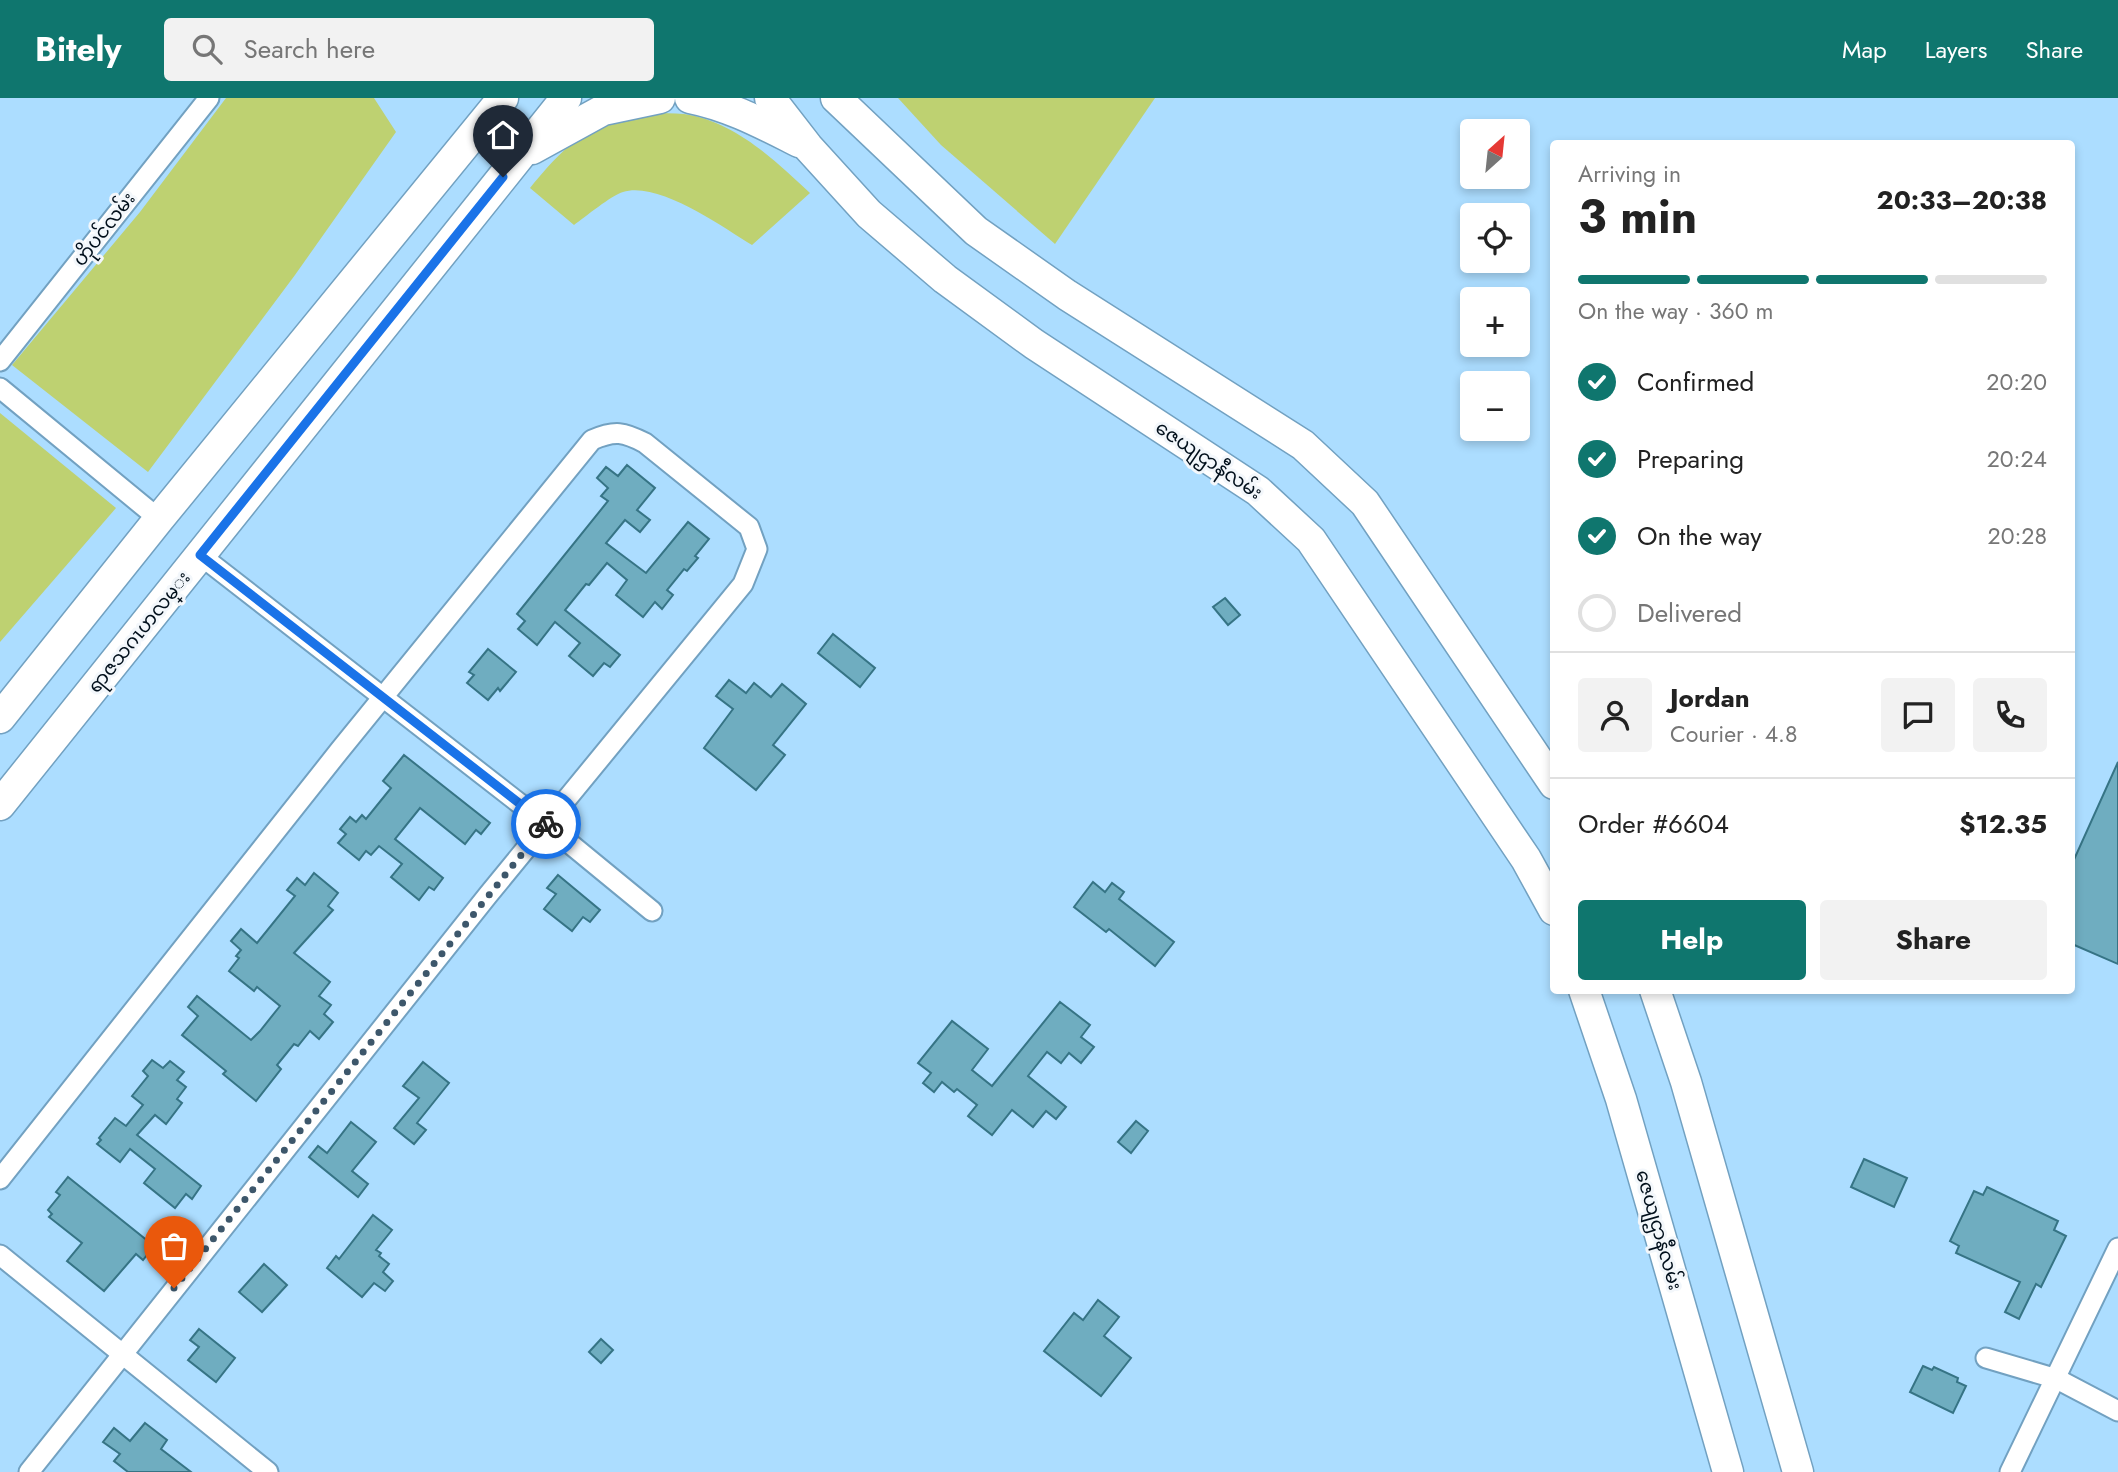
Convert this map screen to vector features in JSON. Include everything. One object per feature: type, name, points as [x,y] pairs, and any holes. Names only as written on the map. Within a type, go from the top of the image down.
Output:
[{"type":"main road","points":[[0,718],[503,98]]},
{"type":"main road","name":"ရာဇသဂၤဟလမ္း","points":[[0,805],[566,98]]},
{"type":"main road","points":[[520,156],[603,110],[660,98]]},
{"type":"main road","points":[[690,98],[711,102],[744,114],[808,147]]},
{"type":"main road","name":"ဇေယျဌာနီလမ်း","points":[[770,98],[808,147],[869,214],[945,279],[1034,344],[1258,491],[1311,540],[1525,859],[1550,903]]},
{"type":"main road","points":[[836,98],[976,230],[1067,295],[1303,445],[1365,503],[1550,778]]},
{"type":"main road","name":"ဇေယျဌာနီလမ်း","points":[[1585,994],[1621,1099],[1728,1472]]},
{"type":"main road","points":[[1656,994],[1686,1082],[1798,1472]]},
{"type":"street","name":"ဟိုပင်လမ်း","points":[[0,361],[209,98]]},
{"type":"street","points":[[0,388],[159,519]]},
{"type":"street","points":[[0,1179],[384,696],[592,440],[607,433],[626,433],[656,452],[749,527],[757,549],[743,584],[546,824],[29,1472]]},
{"type":"street","points":[[200,555],[384,696],[652,911]]},
{"type":"street","points":[[2010,1472],[2118,1248]]},
{"type":"street","points":[[0,1255],[268,1472]]},
{"type":"street","points":[[1986,1358],[2057,1379],[2118,1411]]},
{"type":"green space","points":[[226,98],[374,98],[396,132],[295,275],[148,472],[12,365],[140,212]]},
{"type":"green space","points":[[898,98],[1155,98],[1055,244],[941,145]]},
{"type":"green space","points":[[651,113],[684,114],[702,118],[737,133],[768,155],[810,193],[752,245],[707,217],[654,193],[638,190],[618,194],[574,225],[530,188],[577,139],[618,119]]},
{"type":"green space","points":[[0,413],[116,508],[0,642]]},
{"type":"building","points":[[627,465],[655,488],[637,510],[650,520],[640,532],[625,520],[606,543],[646,573],[688,522],[709,539],[695,556],[698,558],[687,571],[684,569],[667,590],[673,595],[662,609],[655,602],[643,617],[616,595],[627,580],[607,563],[589,585],[586,584],[565,610],[620,655],[610,667],[604,663],[593,676],[569,656],[580,643],[555,622],[537,645],[518,629],[525,621],[517,614],[608,501],[601,496],[608,488],[597,478],[606,467],[618,476]]},
{"type":"building","points":[[1225,598],[1240,615],[1228,625],[1213,607]]},
{"type":"building","points":[[833,634],[875,668],[860,687],[818,653]]},
{"type":"building","points":[[488,649],[516,672],[500,691],[498,688],[488,700],[467,683],[474,675],[469,672]]},
{"type":"building","points":[[729,680],[746,693],[754,683],[771,697],[782,684],[806,704],[773,745],[785,755],[756,790],[704,748],[733,709],[716,696]]},
{"type":"building","points":[[404,755],[490,823],[481,834],[476,830],[465,844],[420,808],[395,839],[443,878],[434,890],[429,887],[419,900],[391,877],[402,864],[379,846],[371,855],[366,851],[359,860],[338,843],[346,834],[340,829],[350,817],[356,822],[362,815],[366,819],[391,788],[383,781]]},
{"type":"building","points":[[2118,762],[2118,964],[2075,945],[2075,857]]},
{"type":"building","points":[[314,873],[338,893],[328,906],[333,910],[294,953],[330,982],[319,996],[331,1005],[324,1014],[333,1022],[319,1039],[310,1031],[298,1046],[294,1044],[277,1065],[281,1069],[256,1101],[223,1074],[226,1071],[182,1035],[198,1016],[188,1007],[197,996],[251,1040],[260,1031],[280,1006],[257,987],[254,991],[229,971],[239,958],[236,956],[241,950],[231,941],[241,929],[257,943],[295,896],[287,890],[297,878],[305,885]]},
{"type":"building","points":[[558,875],[600,910],[590,922],[583,917],[572,931],[544,909],[556,894],[547,888]]},
{"type":"building","points":[[1093,882],[1105,892],[1112,883],[1124,892],[1119,899],[1174,942],[1155,966],[1109,929],[1106,932],[1074,907]]},
{"type":"building","points":[[1060,1002],[1090,1025],[1081,1037],[1094,1047],[1081,1063],[1069,1053],[1061,1063],[1047,1052],[1028,1076],[1066,1107],[1056,1119],[1046,1111],[1033,1127],[1012,1110],[992,1135],[968,1116],[977,1105],[957,1089],[954,1092],[942,1082],[934,1092],[923,1083],[931,1073],[918,1063],[952,1021],[988,1049],[972,1070],[992,1086]]},
{"type":"building","points":[[152,1060],[163,1068],[170,1061],[184,1072],[177,1080],[186,1087],[177,1099],[182,1103],[166,1124],[155,1115],[137,1135],[201,1186],[192,1199],[186,1194],[175,1208],[144,1183],[155,1169],[130,1149],[120,1162],[97,1144],[115,1118],[126,1126],[143,1105],[132,1096],[148,1076],[143,1071]]},
{"type":"building","points":[[423,1062],[449,1083],[417,1123],[426,1130],[414,1144],[394,1128],[419,1098],[403,1086]]},
{"type":"building","points":[[1136,1121],[1148,1131],[1131,1153],[1118,1142]]},
{"type":"building","points":[[351,1122],[376,1142],[352,1171],[368,1184],[358,1197],[309,1157],[318,1146],[327,1153]]},
{"type":"building","points":[[1864,1159],[1907,1178],[1894,1207],[1851,1187]]},
{"type":"building","points":[[68,1177],[154,1246],[143,1260],[136,1254],[104,1291],[67,1261],[82,1243],[49,1217],[52,1214],[48,1210],[60,1195],[56,1192]]},
{"type":"building","points":[[1987,1187],[2058,1221],[2054,1230],[2066,1236],[2041,1287],[2036,1284],[2019,1319],[2005,1312],[2020,1282],[1956,1253],[1959,1246],[1950,1241],[1974,1191],[1983,1195]]},
{"type":"building","points":[[373,1215],[392,1230],[376,1250],[389,1264],[383,1272],[393,1281],[385,1291],[374,1283],[362,1297],[327,1268],[336,1256],[339,1259]]},
{"type":"building","points":[[264,1264],[287,1285],[262,1312],[239,1292]]},
{"type":"building","points":[[1098,1300],[1119,1317],[1104,1336],[1131,1358],[1101,1396],[1044,1351],[1074,1313],[1083,1320]]},
{"type":"building","points":[[199,1329],[235,1358],[216,1382],[188,1360],[199,1347],[190,1340]]},
{"type":"building","points":[[601,1339],[613,1350],[601,1363],[589,1352]]},
{"type":"building","points":[[1923,1366],[1932,1370],[1934,1367],[1958,1378],[1957,1382],[1966,1386],[1953,1413],[1910,1392]]},
{"type":"building","points":[[145,1423],[167,1440],[161,1449],[191,1472],[128,1472],[114,1461],[120,1454],[103,1442],[114,1428],[130,1441]]},
{"type":"way so far","points":[[174,1288],[546,824]]},
{"type":"route","points":[[503,177],[200,555],[546,824]]}]
